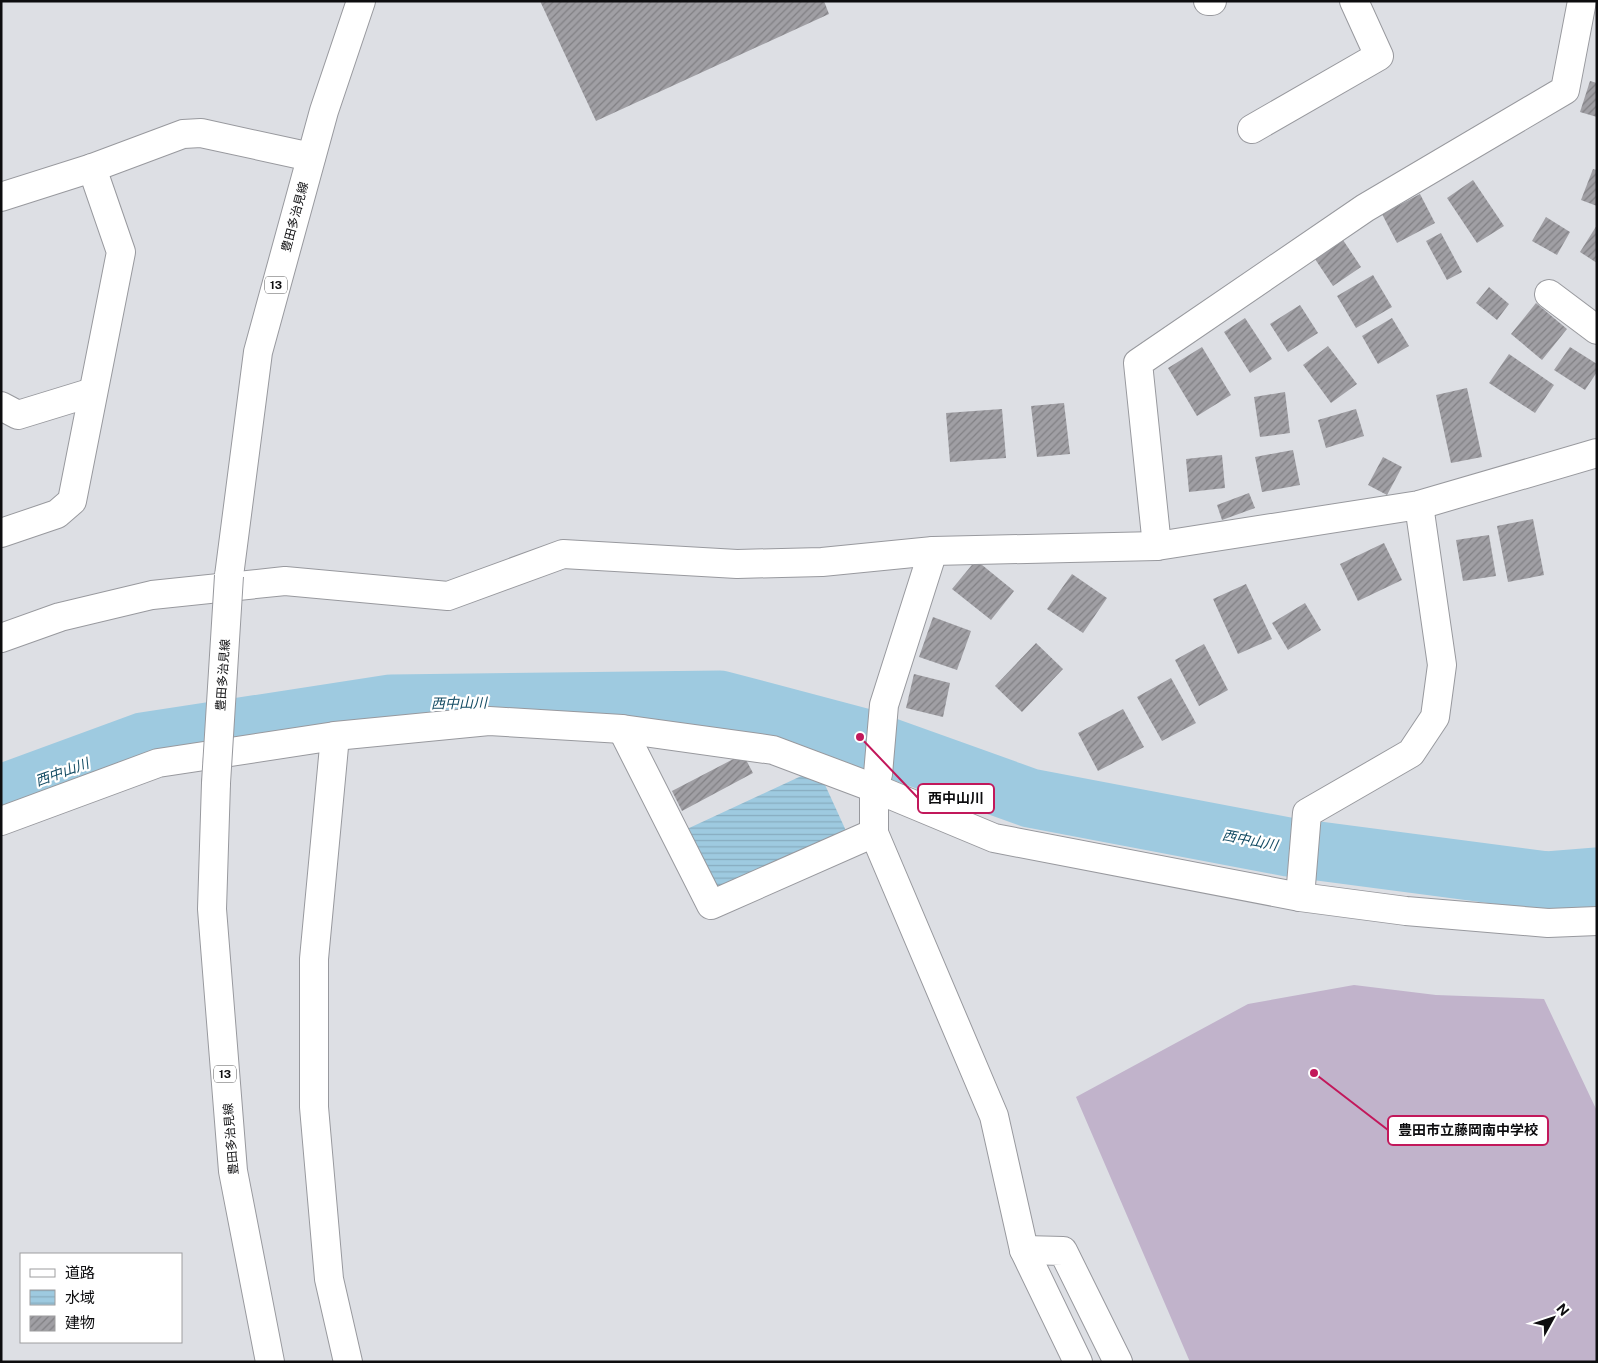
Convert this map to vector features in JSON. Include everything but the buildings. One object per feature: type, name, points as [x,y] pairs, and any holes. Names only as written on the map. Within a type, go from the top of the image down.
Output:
[{"type":"street","name":"豊田多治見線","points":[[270,1362],[233,1171],[212,909],[216,784],[229,576],[258,352],[324,111],[361,1]]},
{"type":"street","points":[[1252,129],[1379,56],[1354,1]]},
{"type":"street","points":[[1157,546],[1138,363],[1365,208],[1565,90],[1582,1]]},
{"type":"street","points":[[1,197],[92,168],[183,134],[201,133],[311,157]]},
{"type":"street","points":[[1,533],[57,514],[72,501],[120,252],[92,168]]},
{"type":"street","points":[[1549,294],[1597,330]]},
{"type":"street","points":[[1,406],[18,415],[93,392]]},
{"type":"street","points":[[1,638],[60,617],[152,595],[285,580],[448,596],[563,554],[737,564],[822,562],[933,552],[1157,546],[1419,505],[1597,453]]},
{"type":"street","points":[[1301,890],[1307,813],[1411,753],[1435,717],[1442,665],[1419,505]]},
{"type":"street","points":[[933,552],[884,705],[876,781],[874,832],[994,1116],[1024,1250],[1078,1362]]},
{"type":"street","points":[[1,821],[158,763],[335,736],[489,721],[622,729],[773,750],[876,781],[994,838],[1301,890],[1406,911],[1538,922],[1597,921]]},
{"type":"street","points":[[622,729],[711,905],[874,832]]},
{"type":"street","points":[[335,736],[314,959],[314,1106],[329,1279],[348,1362]]},
{"type":"street","points":[[1024,1250],[1064,1251],[1118,1362]]},
{"type":"shaded area","points":[[1354,985],[1436,995],[1544,999],[1597,1111],[1597,1362],[1190,1362],[1076,1097],[1248,1004]]},
{"type":"water","points":[[812,771],[821,776],[847,833],[719,894],[687,829]]},
{"type":"waterway","name":"西中山川","points":[[1,794],[143,742],[391,704],[720,700],[860,737],[1030,798],[1288,847],[1547,881],[1597,877]]},
{"type":"place","name":"西中山川","points":[[860,737]]},
{"type":"place","name":"豊田市立藤岡南中学校","points":[[1314,1073]]}]
